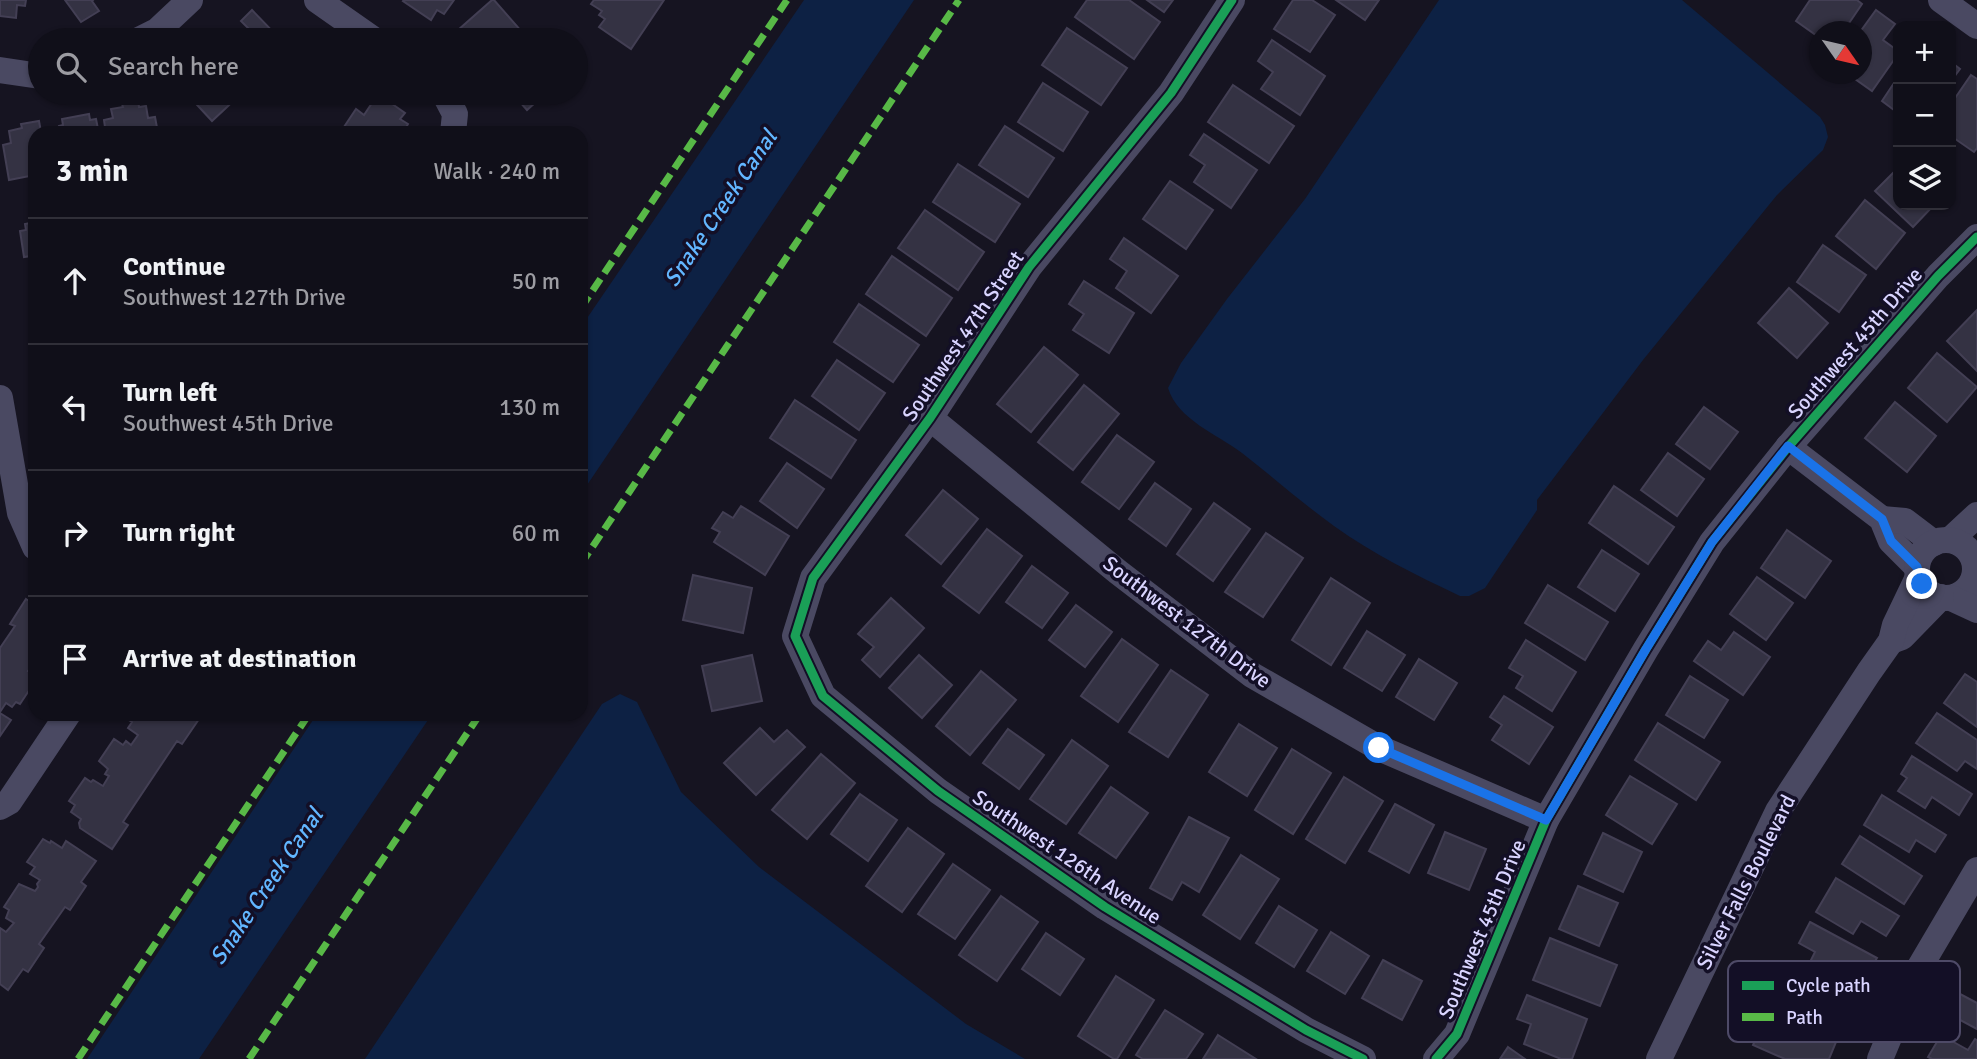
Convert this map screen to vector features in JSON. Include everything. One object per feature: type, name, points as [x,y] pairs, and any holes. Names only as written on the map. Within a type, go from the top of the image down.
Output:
[{"type":"street","points":[[160,28],[190,0]]},
{"type":"street","points":[[317,0],[357,28]]},
{"type":"street","name":"Southwest 47th Street","points":[[795,636],[813,578],[930,418],[1029,267],[1171,93],[1232,0]]},
{"type":"street","points":[[1941,0],[1977,26]]},
{"type":"street","points":[[0,70],[28,74]]},
{"type":"street","name":"Southwest 45th Drive","points":[[1436,1059],[1457,1034],[1546,820],[1712,542],[1788,446],[1938,276],[1977,237]]},
{"type":"street","points":[[0,398],[10,515],[28,538]]},
{"type":"street","name":"Southwest 127th Drive","points":[[930,418],[1118,572],[1252,675],[1379,748],[1546,820]]},
{"type":"street","points":[[1788,446],[1882,519],[1891,541],[1918,572],[1926,590],[1977,610]]},
{"type":"street","points":[[1918,572],[1922,553],[1942,542],[1977,515]]},
{"type":"street","points":[[1882,519],[1905,522],[1942,542],[1965,547],[1976,562],[1975,575],[1966,590],[1946,597]]},
{"type":"street","name":"Silver Falls Boulevard","points":[[1659,1059],[1778,811],[1891,641],[1895,625],[1918,572]]},
{"type":"street","name":"Silver Falls Boulevard","points":[[1891,641],[1902,637],[1946,597]]},
{"type":"street","name":"Southwest 126th Avenue","points":[[795,636],[823,696],[938,791],[1105,907],[1306,1030],[1363,1059]]},
{"type":"street","points":[[0,807],[9,802],[63,721]]},
{"type":"street","points":[[1923,961],[1977,870]]},
{"type":"street","points":[[1880,1059],[1887,1042]]},
{"type":"water","name":"Snake Creek Canal","points":[[804,0],[914,0],[588,484],[588,317]]},
{"type":"water","points":[[1439,0],[1682,0],[1820,117],[1828,137],[1823,150],[1777,195],[1643,360],[1537,500],[1537,510],[1485,588],[1469,596],[1460,596],[1411,572],[1334,526],[1242,453],[1189,418],[1173,399],[1168,388],[1181,363],[1227,299],[1305,199]]},
{"type":"water","points":[[620,694],[637,702],[681,792],[759,867],[966,1024],[1025,1059],[365,1059],[602,704]]},
{"type":"water","name":"Snake Creek Canal","points":[[312,721],[427,721],[199,1059],[87,1059]]},
{"type":"building","points":[[0,0],[26,0],[25,6],[17,5],[16,18],[0,16]]},
{"type":"building","points":[[65,0],[93,0],[99,11],[81,22]]},
{"type":"building","points":[[404,0],[454,0],[444,14],[437,10],[431,20]]},
{"type":"building","points":[[494,0],[518,28],[460,28]]},
{"type":"building","points":[[594,0],[664,0],[631,49],[599,27],[605,19],[599,15],[602,11],[591,4]]},
{"type":"building","points":[[1087,0],[1129,0],[1160,22],[1134,59],[1075,17]]},
{"type":"building","points":[[1147,0],[1173,0],[1164,12]]},
{"type":"building","points":[[1293,0],[1312,0],[1335,15],[1310,52],[1274,29]]},
{"type":"building","points":[[1336,0],[1379,0],[1365,20]]},
{"type":"building","points":[[1810,0],[1857,0],[1862,4],[1850,21],[1809,21],[1809,30],[1796,21]]},
{"type":"building","points":[[252,10],[269,28],[248,28],[241,21]]},
{"type":"building","points":[[1876,10],[1893,23],[1883,40],[1893,47],[1893,61],[1872,91],[1862,84],[1872,84],[1872,21],[1868,21]]},
{"type":"building","points":[[1067,28],[1127,68],[1101,105],[1042,65]]},
{"type":"building","points":[[1272,40],[1325,76],[1300,115],[1261,89],[1273,72],[1258,61]]},
{"type":"building","points":[[1971,75],[1977,79],[1977,148],[1974,152],[1956,139],[1956,97]]},
{"type":"building","points":[[1043,83],[1088,112],[1063,151],[1018,122]]},
{"type":"building","points":[[1893,84],[1893,109],[1882,101]]},
{"type":"building","points":[[1233,85],[1294,126],[1269,163],[1208,122]]},
{"type":"building","points":[[122,105],[146,106],[148,118],[155,117],[157,126],[105,126],[104,120],[113,118],[111,109],[123,107]]},
{"type":"building","points":[[197,105],[229,105],[212,121]]},
{"type":"building","points":[[371,105],[394,105],[405,113],[400,119],[408,124],[345,126],[356,109],[364,115]]},
{"type":"building","points":[[89,114],[90,120],[96,119],[97,126],[59,126],[63,125],[62,119]]},
{"type":"building","points":[[39,121],[40,126],[28,126],[28,176],[9,180],[3,145],[11,143],[9,131],[22,128],[21,124]]},
{"type":"building","points":[[1005,126],[1054,158],[1028,197],[979,165]]},
{"type":"building","points":[[1204,134],[1257,170],[1231,208],[1194,182],[1205,165],[1190,155]]},
{"type":"building","points":[[958,164],[1020,204],[995,242],[933,202]]},
{"type":"building","points":[[1893,173],[1893,208],[1875,191]]},
{"type":"building","points":[[1170,181],[1213,210],[1186,249],[1143,219]]},
{"type":"building","points":[[1865,200],[1905,233],[1876,269],[1836,236]]},
{"type":"building","points":[[925,210],[984,252],[958,290],[898,248]]},
{"type":"building","points":[[1895,210],[1929,210],[1913,227]]},
{"type":"building","points":[[28,223],[28,256],[24,257],[20,231],[26,230],[25,224]]},
{"type":"building","points":[[1124,238],[1178,276],[1151,313],[1116,288],[1127,271],[1110,259]]},
{"type":"building","points":[[1823,245],[1866,275],[1839,312],[1797,282]]},
{"type":"building","points":[[892,256],[952,298],[926,336],[866,294]]},
{"type":"building","points":[[1084,281],[1134,313],[1109,353],[1073,330],[1084,314],[1069,304]]},
{"type":"building","points":[[1789,288],[1828,323],[1797,358],[1758,323]]},
{"type":"building","points":[[859,304],[919,345],[893,382],[834,342]]},
{"type":"building","points":[[1977,310],[1977,371],[1947,341]]},
{"type":"building","points":[[1044,347],[1078,375],[1031,432],[997,404]]},
{"type":"building","points":[[1937,353],[1977,387],[1947,422],[1908,388]]},
{"type":"building","points":[[837,360],[885,393],[859,430],[812,396]]},
{"type":"building","points":[[1084,385],[1119,414],[1073,470],[1038,442]]},
{"type":"building","points":[[795,400],[856,440],[831,478],[770,438]]},
{"type":"building","points":[[1895,402],[1936,436],[1907,472],[1865,438]]},
{"type":"building","points":[[1704,407],[1738,432],[1710,469],[1676,444]]},
{"type":"building","points":[[1117,435],[1154,462],[1119,509],[1082,482]]},
{"type":"building","points":[[1668,453],[1704,479],[1677,516],[1641,490]]},
{"type":"building","points":[[787,463],[824,489],[797,528],[760,501]]},
{"type":"building","points":[[1155,483],[1191,509],[1166,546],[1129,519]]},
{"type":"building","points":[[1614,486],[1674,527],[1648,564],[1589,523]]},
{"type":"building","points":[[943,490],[978,519],[941,564],[906,535]]},
{"type":"building","points":[[1214,503],[1250,529],[1213,581],[1177,554]]},
{"type":"building","points":[[741,506],[789,536],[765,575],[714,542],[720,532],[712,528],[723,512],[733,518]]},
{"type":"building","points":[[987,529],[1022,556],[979,613],[943,586]]},
{"type":"building","points":[[1787,530],[1831,561],[1805,598],[1761,568]]},
{"type":"building","points":[[1266,533],[1303,558],[1263,617],[1225,592]]},
{"type":"building","points":[[1602,550],[1639,574],[1615,611],[1578,587]]},
{"type":"building","points":[[1032,566],[1068,593],[1042,628],[1006,602]]},
{"type":"building","points":[[693,575],[752,588],[743,633],[683,620]]},
{"type":"building","points":[[1757,577],[1793,603],[1766,640],[1730,614]]},
{"type":"building","points":[[1331,578],[1370,603],[1331,665],[1292,640]]},
{"type":"building","points":[[1548,585],[1608,622],[1585,660],[1525,623]]},
{"type":"building","points":[[891,598],[924,628],[880,677],[862,660],[874,647],[858,634]]},
{"type":"building","points":[[26,599],[28,600],[28,692],[20,704],[16,702],[12,707],[6,703],[0,712],[0,648],[15,626],[10,624]]},
{"type":"building","points":[[1076,605],[1112,632],[1085,667],[1049,640]]},
{"type":"building","points":[[1367,631],[1405,655],[1382,691],[1344,668]]},
{"type":"building","points":[[1734,632],[1770,657],[1743,695],[1694,661],[1708,641],[1721,650]]},
{"type":"building","points":[[1122,639],[1158,665],[1118,722],[1081,696]]},
{"type":"building","points":[[1526,640],[1576,672],[1552,711],[1516,688],[1523,676],[1509,668]]},
{"type":"building","points":[[752,655],[762,701],[712,711],[702,666]]},
{"type":"building","points":[[919,655],[952,685],[922,718],[889,688]]},
{"type":"building","points":[[1419,659],[1457,683],[1434,720],[1396,697]]},
{"type":"building","points":[[1171,670],[1208,695],[1168,757],[1129,732]]},
{"type":"building","points":[[981,671],[1016,700],[970,755],[936,726]]},
{"type":"building","points":[[1965,674],[1977,682],[1977,727],[1944,703]]},
{"type":"building","points":[[1690,676],[1728,700],[1704,738],[1666,715]]},
{"type":"building","points":[[1504,696],[1553,727],[1529,764],[1492,740],[1502,725],[1490,717]]},
{"type":"building","points":[[0,713],[11,720],[0,736]]},
{"type":"building","points":[[1937,713],[1977,740],[1977,769],[1965,761],[1957,771],[1916,743]]},
{"type":"building","points":[[198,721],[182,744],[177,741],[123,822],[128,825],[112,849],[80,828],[81,819],[71,812],[75,805],[69,801],[85,778],[103,786],[109,776],[105,774],[108,769],[99,761],[114,739],[123,745],[126,741],[131,745],[138,735],[128,728],[132,722]]},
{"type":"building","points":[[1658,723],[1720,762],[1696,800],[1635,760]]},
{"type":"building","points":[[1239,724],[1277,748],[1247,796],[1209,772]]},
{"type":"building","points":[[760,728],[774,742],[787,730],[805,747],[756,795],[724,763]]},
{"type":"building","points":[[1008,729],[1044,755],[1019,789],[983,763]]},
{"type":"building","points":[[1072,740],[1108,766],[1066,824],[1030,799]]},
{"type":"building","points":[[1292,749],[1331,773],[1293,834],[1255,810]]},
{"type":"building","points":[[821,754],[855,783],[807,839],[772,810]]},
{"type":"building","points":[[1912,756],[1972,794],[1959,815],[1932,797],[1925,808],[1898,791],[1907,778],[1901,774]]},
{"type":"building","points":[[1630,776],[1677,804],[1652,844],[1606,815]]},
{"type":"building","points":[[1344,777],[1383,801],[1345,863],[1306,839]]},
{"type":"building","points":[[1111,787],[1148,813],[1116,858],[1079,833]]},
{"type":"building","points":[[860,794],[897,820],[868,861],[831,834]]},
{"type":"building","points":[[1882,795],[1946,835],[1935,852],[1916,840],[1909,852],[1864,825]]},
{"type":"building","points":[[1395,804],[1434,825],[1409,873],[1369,851]]},
{"type":"building","points":[[1189,817],[1229,838],[1199,892],[1182,882],[1172,900],[1150,888]]},
{"type":"building","points":[[908,828],[944,854],[902,912],[866,886]]},
{"type":"building","points":[[1445,832],[1486,849],[1469,890],[1428,873]]},
{"type":"building","points":[[1603,833],[1642,852],[1623,892],[1584,874]]},
{"type":"building","points":[[1860,836],[1922,876],[1904,904],[1842,864]]},
{"type":"building","points":[[43,839],[62,848],[66,841],[96,861],[81,882],[86,886],[70,910],[65,907],[39,944],[44,948],[28,972],[23,969],[8,990],[0,984],[0,928],[6,932],[14,923],[6,918],[9,910],[4,907],[19,884],[35,891],[38,887],[40,880],[30,874],[35,867],[27,862]]},
{"type":"building","points":[[1241,855],[1279,879],[1240,939],[1203,915]]},
{"type":"building","points":[[953,864],[990,890],[955,939],[918,914]]},
{"type":"building","points":[[1836,878],[1899,916],[1886,936],[1861,921],[1853,934],[1816,912]]},
{"type":"building","points":[[1578,886],[1618,903],[1599,946],[1559,929]]},
{"type":"building","points":[[1001,896],[1038,922],[997,981],[959,955]]},
{"type":"building","points":[[1279,906],[1317,930],[1294,967],[1256,943]]},
{"type":"building","points":[[1810,922],[1877,958],[1875,961],[1810,961],[1815,952],[1799,943]]},
{"type":"building","points":[[1331,932],[1369,956],[1345,994],[1307,971]]},
{"type":"building","points":[[1046,933],[1084,959],[1060,995],[1022,969]]},
{"type":"building","points":[[1550,938],[1617,965],[1600,1006],[1533,980]]},
{"type":"building","points":[[1383,960],[1422,981],[1402,1020],[1362,998]]},
{"type":"building","points":[[1116,976],[1154,1000],[1117,1059],[1114,1059],[1078,1036]]},
{"type":"building","points":[[1960,994],[1977,1003],[1977,1029],[1960,1020]]},
{"type":"building","points":[[1527,995],[1587,1019],[1572,1059],[1561,1059],[1524,1044],[1531,1024],[1517,1019]]},
{"type":"building","points":[[1165,1010],[1203,1034],[1186,1059],[1143,1059],[1136,1055]]},
{"type":"building","points":[[1218,1035],[1256,1059],[1203,1059]]},
{"type":"building","points":[[1975,1039],[1977,1040],[1977,1059],[1928,1057],[1937,1042],[1954,1042],[1968,1050]]},
{"type":"building","points":[[1754,1042],[1836,1042],[1829,1059],[1785,1059],[1753,1045]]},
{"type":"building","points":[[1508,1047],[1525,1059],[1500,1059]]},
{"type":"marked path","points":[[588,298],[787,0]]},
{"type":"marked path","points":[[588,554],[959,0]]},
{"type":"marked path","points":[[78,1059],[304,721]]},
{"type":"marked path","points":[[249,1059],[475,721]]},
{"type":"cycle path","points":[[1232,0],[1171,93],[1029,267],[930,418],[813,578],[795,636],[823,696],[938,791],[1105,907],[1306,1030],[1363,1059]]},
{"type":"cycle path","points":[[1436,1059],[1457,1034],[1546,820],[1712,542],[1788,447],[1938,276],[1977,237]]},
{"type":"route","points":[[1379,748],[1546,820],[1712,542],[1788,446],[1882,519],[1891,541],[1917,567],[1922,584]]}]
